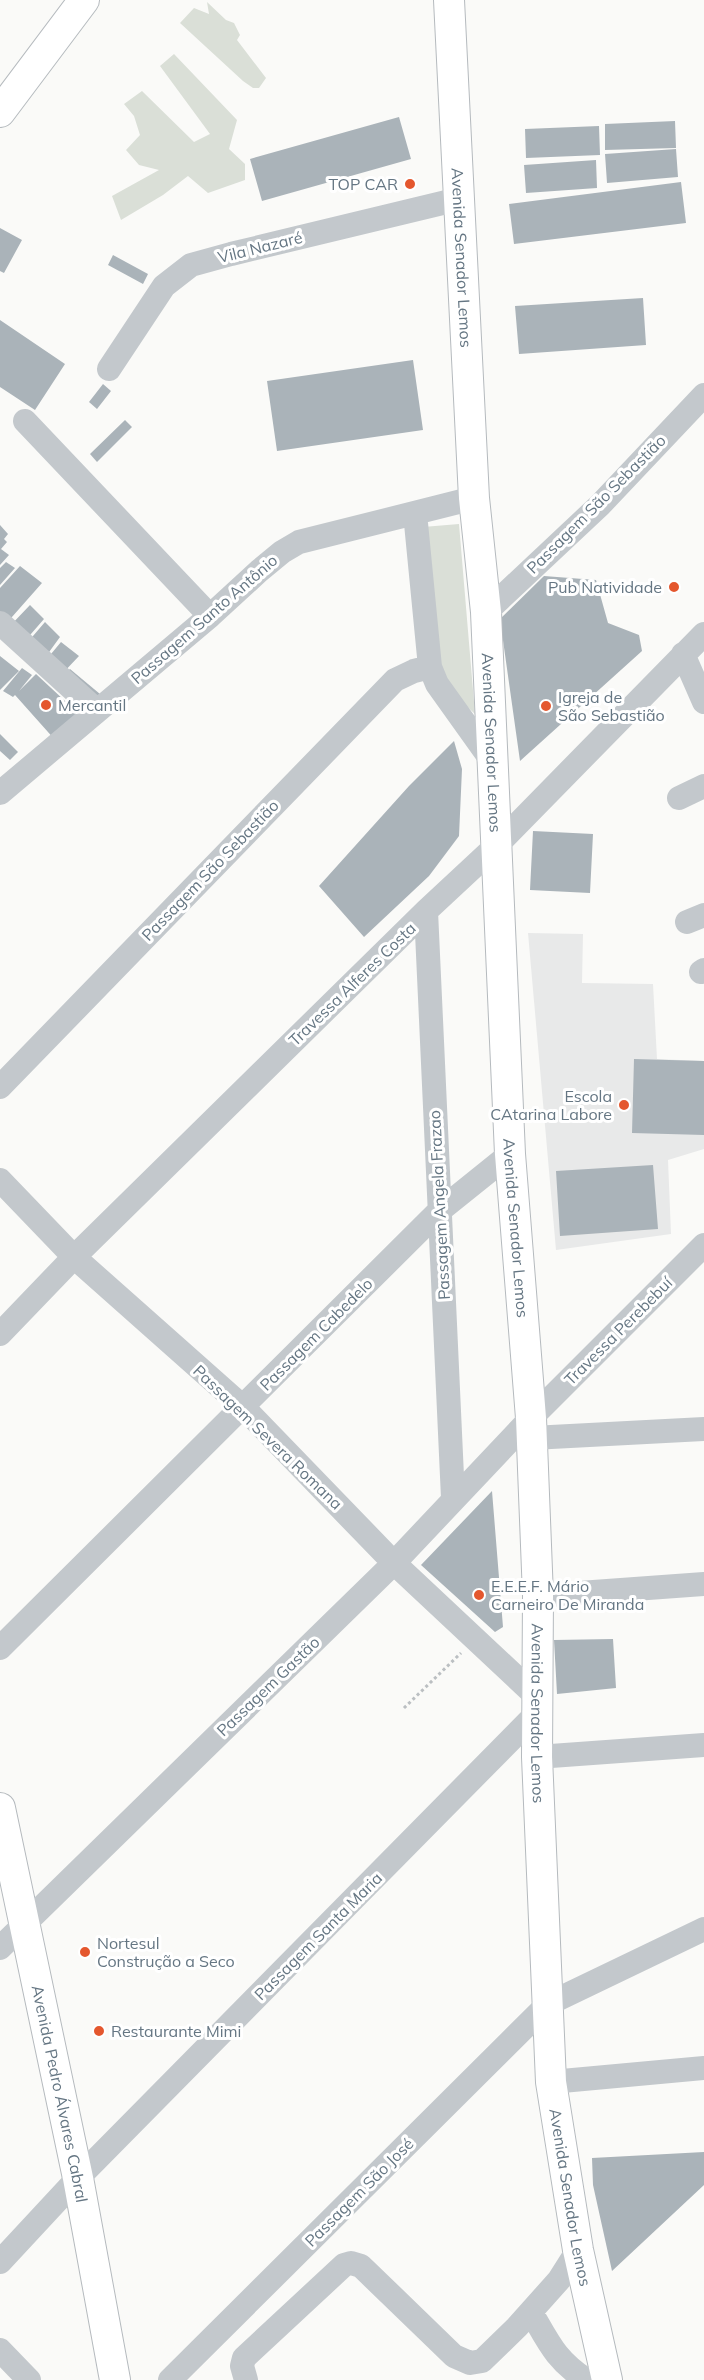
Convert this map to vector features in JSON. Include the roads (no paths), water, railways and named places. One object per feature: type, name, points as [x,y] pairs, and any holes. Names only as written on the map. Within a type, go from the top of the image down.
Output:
[{"type":"main road","points":[[0,112],[84,0]]},
{"type":"main road","name":"Avenida Senador Lemos","points":[[449,0],[474,498],[486,612],[510,1154],[532,1428],[538,1596],[537,1757],[551,2082],[578,2250],[607,2380]]},
{"type":"main road","name":"Avenida Pedro Álvares Cabral","points":[[0,1808],[78,2178],[115,2380]]},
{"type":"street","name":"Vila Nazaré","points":[[109,369],[164,286],[191,266],[231,254],[459,199]]},
{"type":"street","name":"Passagem São Sebastião","points":[[486,612],[600,505],[704,395]]},
{"type":"street","points":[[25,421],[210,616]]},
{"type":"street","name":"Passagem Santo Antônio","points":[[0,793],[210,616],[282,552],[299,542],[474,498]]},
{"type":"street","points":[[415,513],[430,667],[437,684],[492,761]]},
{"type":"street","points":[[0,623],[98,711]]},
{"type":"street","name":"Travessa Alferes Costa","points":[[0,1334],[74,1257],[426,911],[498,844],[704,634]]},
{"type":"street","points":[[683,654],[704,702]]},
{"type":"street","name":"Passagem São Sebastião","points":[[0,1087],[395,680],[414,671],[430,667]]},
{"type":"street","points":[[679,798],[704,786]]},
{"type":"street","name":"Passagem Angela Frazao","points":[[426,911],[438,1212],[453,1498]]},
{"type":"street","name":"Passagem Cabedelo","points":[[0,1648],[438,1212],[510,1154]]},
{"type":"street","name":"Passagem Severa Romana","points":[[0,1180],[74,1257],[243,1407],[394,1563],[475,1639],[536,1705]]},
{"type":"street","name":"Travessa Perebebuí","points":[[532,1428],[704,1245]]},
{"type":"street","points":[[532,1428],[704,1429]]},
{"type":"street","name":"Passagem Gastão","points":[[0,1948],[394,1563],[453,1498],[532,1428]]},
{"type":"street","points":[[538,1596],[704,1584]]},
{"type":"street","name":"Passagem Santa Maria","points":[[0,2262],[78,2178],[536,1705]]},
{"type":"street","points":[[537,1757],[704,1745]]},
{"type":"street","name":"Passagem São José","points":[[170,2380],[548,2004],[704,1929]]},
{"type":"street","points":[[551,2082],[704,2068]]},
{"type":"street","points":[[246,2380],[242,2366],[244,2358],[344,2265],[351,2263],[361,2266],[454,2356],[470,2363],[482,2361],[531,2312],[559,2280],[578,2250]]},
{"type":"street","points":[[531,2312],[556,2356],[586,2380]]},
{"type":"street","points":[[0,2350],[29,2380]]},
{"type":"place","name":"TOP CAR","points":[[410,184]]},
{"type":"place","name":"Pub Natividade","points":[[674,587]]},
{"type":"place","name":"Mercantil","points":[[46,705]]},
{"type":"place","name":"Igreja de São Sebastião","points":[[546,706]]},
{"type":"place","name":"Escola CAtarina Labore","points":[[624,1105]]},
{"type":"place","name":"E.E.E.F. Mário Carneiro De Miranda","points":[[479,1595]]},
{"type":"place","name":"Nortesul Construção a Seco","points":[[85,1952]]},
{"type":"place","name":"Restaurante Mimi","points":[[99,2031]]}]
